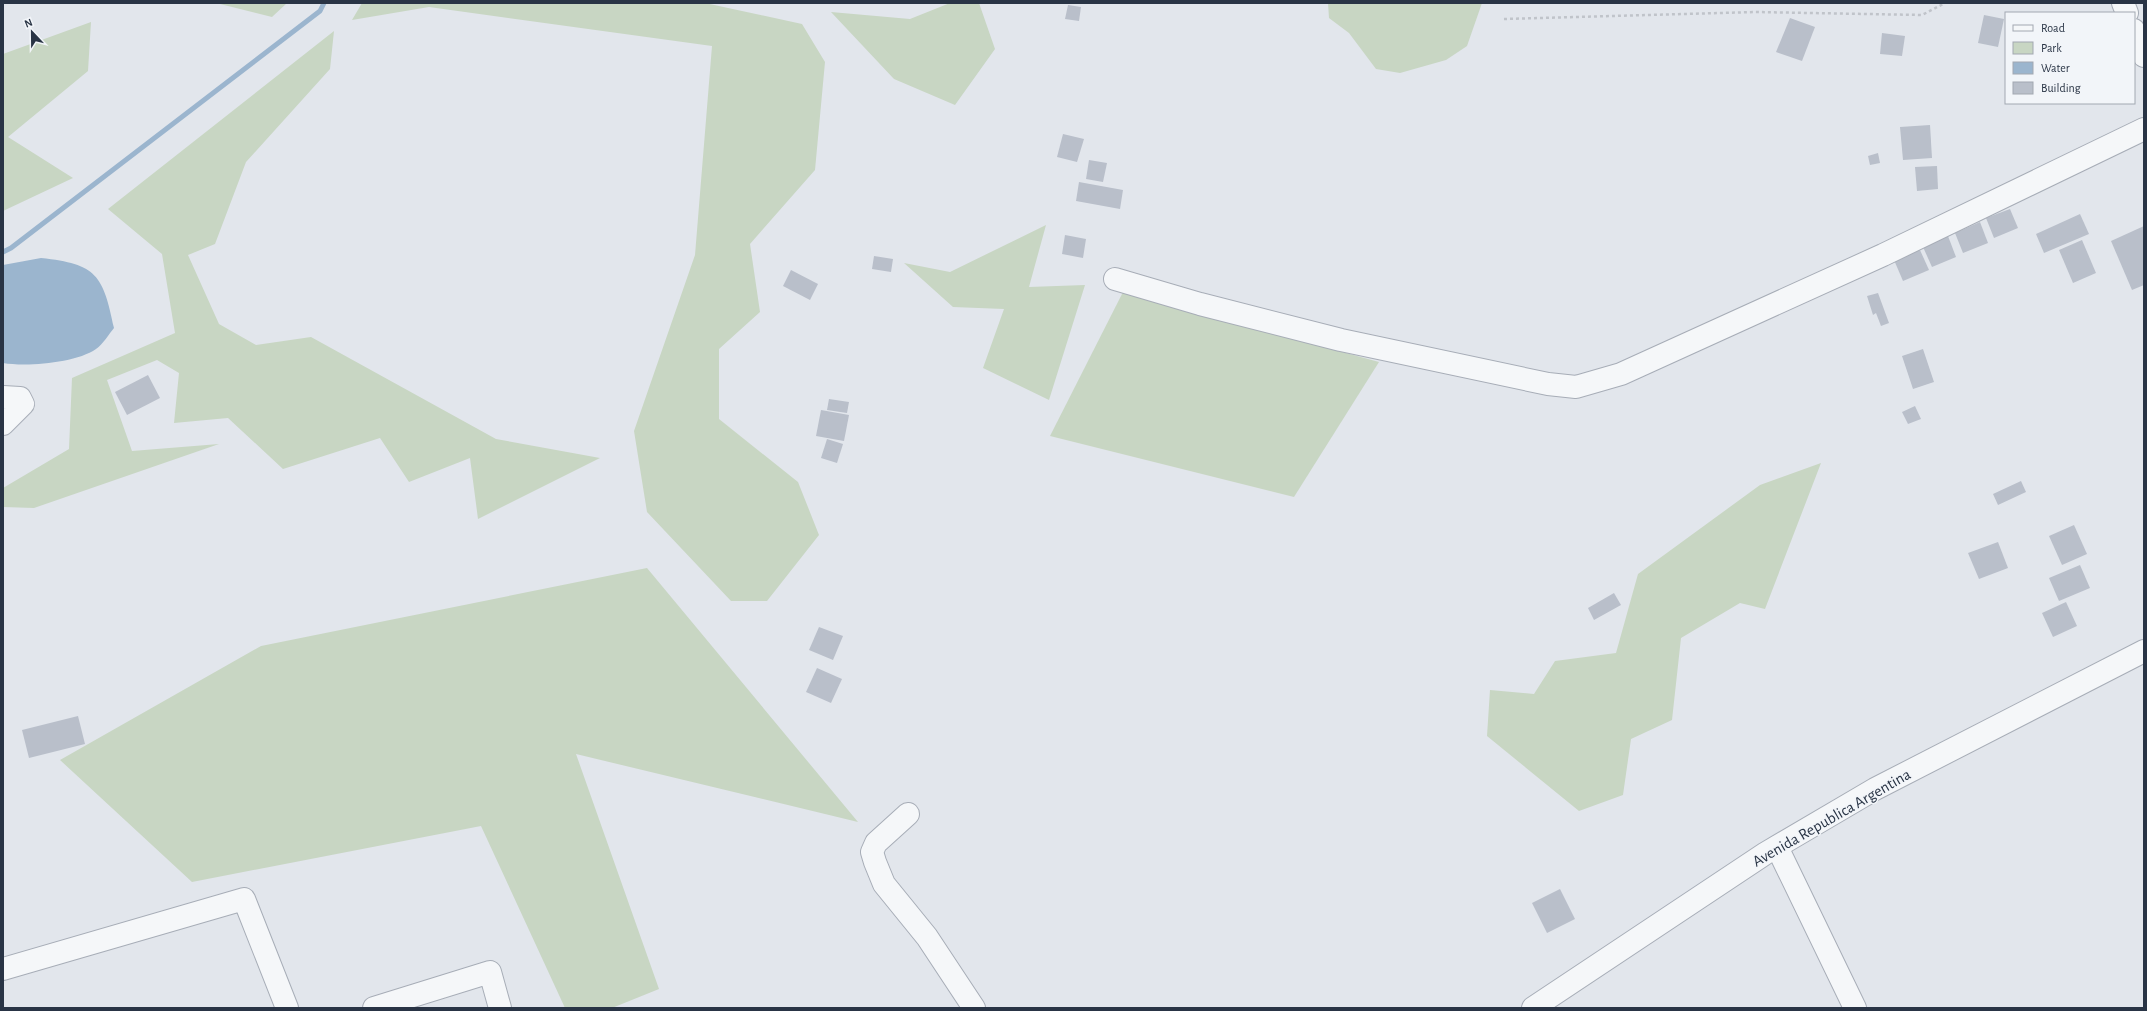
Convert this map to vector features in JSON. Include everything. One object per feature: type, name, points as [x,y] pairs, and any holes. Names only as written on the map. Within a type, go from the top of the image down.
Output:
[{"type":"street","points":[[2135,33],[2144,56]]},
{"type":"street","points":[[1115,279],[1200,304],[1341,340],[1548,384],[1576,387],[1621,374],[1783,301],[2144,128]]},
{"type":"street","points":[[3,397],[20,398],[23,404],[3,424]]},
{"type":"street","name":"Avenida Republica Argentina","points":[[1533,1008],[1777,846],[1875,789],[2144,651]]},
{"type":"street","points":[[908,814],[876,843],[872,852],[875,862],[884,884],[927,937],[974,1008]]},
{"type":"street","points":[[1777,846],[1855,1008]]},
{"type":"street","points":[[3,968],[244,899],[287,1008]]},
{"type":"street","points":[[374,1008],[490,972],[500,1008]]},
{"type":"path","points":[[1504,19],[1755,12],[1922,15],[1945,3]]},
{"type":"green space","points":[[216,3],[287,3],[272,17]]},
{"type":"green space","points":[[362,3],[705,3],[802,24],[825,62],[815,170],[750,244],[760,312],[719,349],[719,419],[798,482],[819,535],[767,601],[731,601],[647,512],[634,431],[695,255],[712,46],[429,7],[352,20]]},
{"type":"green space","points":[[950,3],[979,3],[995,49],[955,105],[894,79],[831,12],[910,19]]},
{"type":"green space","points":[[1328,3],[1482,3],[1467,46],[1446,60],[1400,73],[1376,69],[1349,33],[1329,18]]},
{"type":"green space","points":[[91,22],[88,71],[8,137],[73,178],[3,211],[3,54]]},
{"type":"green space","points":[[334,31],[330,69],[246,162],[215,244],[188,255],[219,324],[256,345],[311,337],[496,439],[600,458],[478,519],[470,458],[409,482],[380,438],[283,469],[228,418],[174,423],[179,373],[157,360],[107,380],[132,451],[219,444],[34,508],[3,507],[3,488],[69,449],[72,378],[175,333],[162,254],[108,209]]},
{"type":"green space","points":[[1046,225],[1029,287],[1085,285],[1049,400],[983,368],[1004,309],[953,307],[904,263],[950,272]]},
{"type":"green space","points":[[1123,292],[1379,362],[1294,497],[1050,436]]},
{"type":"green space","points":[[1821,463],[1765,609],[1740,603],[1681,638],[1672,720],[1631,739],[1623,795],[1579,811],[1487,736],[1490,690],[1534,694],[1555,661],[1616,653],[1638,574],[1760,485]]},
{"type":"green space","points":[[647,568],[858,822],[576,754],[659,989],[612,1008],[565,1008],[481,826],[192,882],[60,760],[261,646]]},
{"type":"water","points":[[41,258],[74,264],[86,269],[94,275],[101,284],[106,296],[114,328],[99,347],[76,358],[38,364],[3,363],[3,265]]},
{"type":"building","points":[[1068,5],[1081,7],[1079,21],[1065,19]]},
{"type":"building","points":[[1984,15],[2004,19],[1998,47],[1978,43]]},
{"type":"building","points":[[1790,18],[1815,27],[1802,61],[1776,52]]},
{"type":"building","points":[[1882,33],[1905,36],[1902,56],[1880,54]]},
{"type":"building","points":[[1930,125],[1932,158],[1903,160],[1900,127]]},
{"type":"building","points":[[1063,134],[1084,139],[1077,162],[1057,157]]},
{"type":"building","points":[[1878,153],[1880,163],[1870,165],[1868,156]]},
{"type":"building","points":[[1089,160],[1107,163],[1103,182],[1086,179]]},
{"type":"building","points":[[1937,166],[1938,189],[1917,191],[1915,167]]},
{"type":"building","points":[[1079,182],[1123,190],[1120,209],[1076,201]]},
{"type":"building","points":[[2010,209],[2018,228],[1994,238],[1986,218]]},
{"type":"building","points":[[2080,214],[2089,234],[2044,253],[2036,234]]},
{"type":"building","points":[[1980,222],[1988,243],[1963,253],[1955,233]]},
{"type":"building","points":[[2144,226],[2144,285],[2132,290],[2111,241]]},
{"type":"building","points":[[1065,235],[1086,239],[1083,258],[1062,254]]},
{"type":"building","points":[[1948,236],[1956,257],[1932,267],[1923,247]]},
{"type":"building","points":[[2082,240],[2096,273],[2073,283],[2059,250]]},
{"type":"building","points":[[1920,250],[1929,270],[1903,281],[1894,260]]},
{"type":"building","points":[[874,256],[893,259],[891,272],[872,269]]},
{"type":"building","points":[[791,270],[818,284],[810,300],[783,286]]},
{"type":"building","points":[[1878,293],[1889,323],[1881,326],[1876,313],[1873,315],[1867,296]]},
{"type":"building","points":[[1923,349],[1934,382],[1913,389],[1902,356]]},
{"type":"building","points":[[148,375],[160,398],[127,415],[115,392]]},
{"type":"building","points":[[829,399],[849,402],[847,413],[827,410]]},
{"type":"building","points":[[1915,406],[1921,419],[1908,424],[1902,412]]},
{"type":"building","points":[[821,410],[849,415],[844,441],[816,436]]},
{"type":"building","points":[[827,439],[843,444],[837,463],[821,458]]},
{"type":"building","points":[[2021,481],[2026,492],[1998,505],[1993,494]]},
{"type":"building","points":[[2074,525],[2087,554],[2062,565],[2049,536]]},
{"type":"building","points":[[1998,542],[2008,568],[1979,579],[1968,553]]},
{"type":"building","points":[[2080,565],[2090,588],[2059,601],[2049,578]]},
{"type":"building","points":[[1614,593],[1621,605],[1594,620],[1588,608]]},
{"type":"building","points":[[2066,602],[2077,626],[2053,637],[2042,613]]},
{"type":"building","points":[[819,627],[843,636],[833,660],[809,650]]},
{"type":"building","points":[[817,668],[842,679],[831,703],[806,692]]},
{"type":"building","points":[[78,716],[85,744],[29,758],[22,730]]},
{"type":"building","points":[[1560,889],[1575,919],[1547,933],[1532,903]]},
{"type":"waterway","points":[[3,252],[11,248],[320,11],[324,3]]}]
